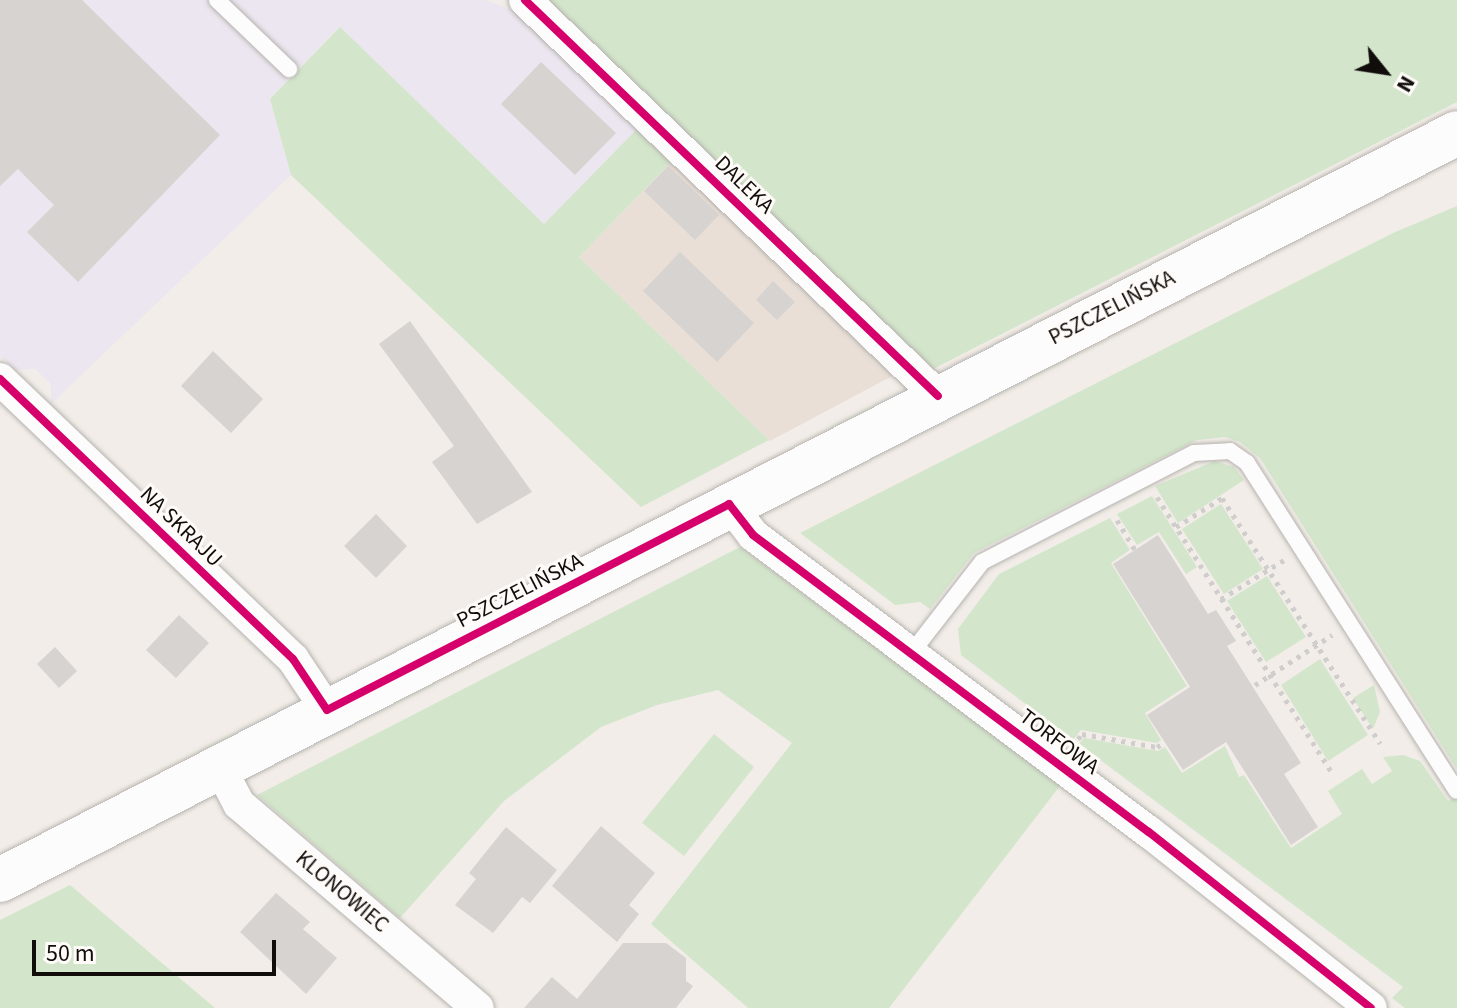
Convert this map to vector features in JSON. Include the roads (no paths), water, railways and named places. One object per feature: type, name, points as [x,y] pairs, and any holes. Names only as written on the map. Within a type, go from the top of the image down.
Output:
[{"type":"main road","name":"PSZCZELIŃSKA","points":[[0,880],[938,396],[1457,133]]},
{"type":"street","name":"DALEKA","points":[[525,0],[938,396]]},
{"type":"street","name":"NA SKRAJU","points":[[0,379],[293,659],[327,710]]},
{"type":"street","name":"TORFOWA","points":[[729,504],[753,535],[912,652],[1371,1008]]},
{"type":"street","name":"KLONOWIEC","points":[[219,766],[239,804],[478,1008]]},
{"type":"lane","points":[[217,0],[289,69]]},
{"type":"lane","points":[[912,652],[982,562],[1206,449],[1230,451],[1247,463],[1457,791]]}]
